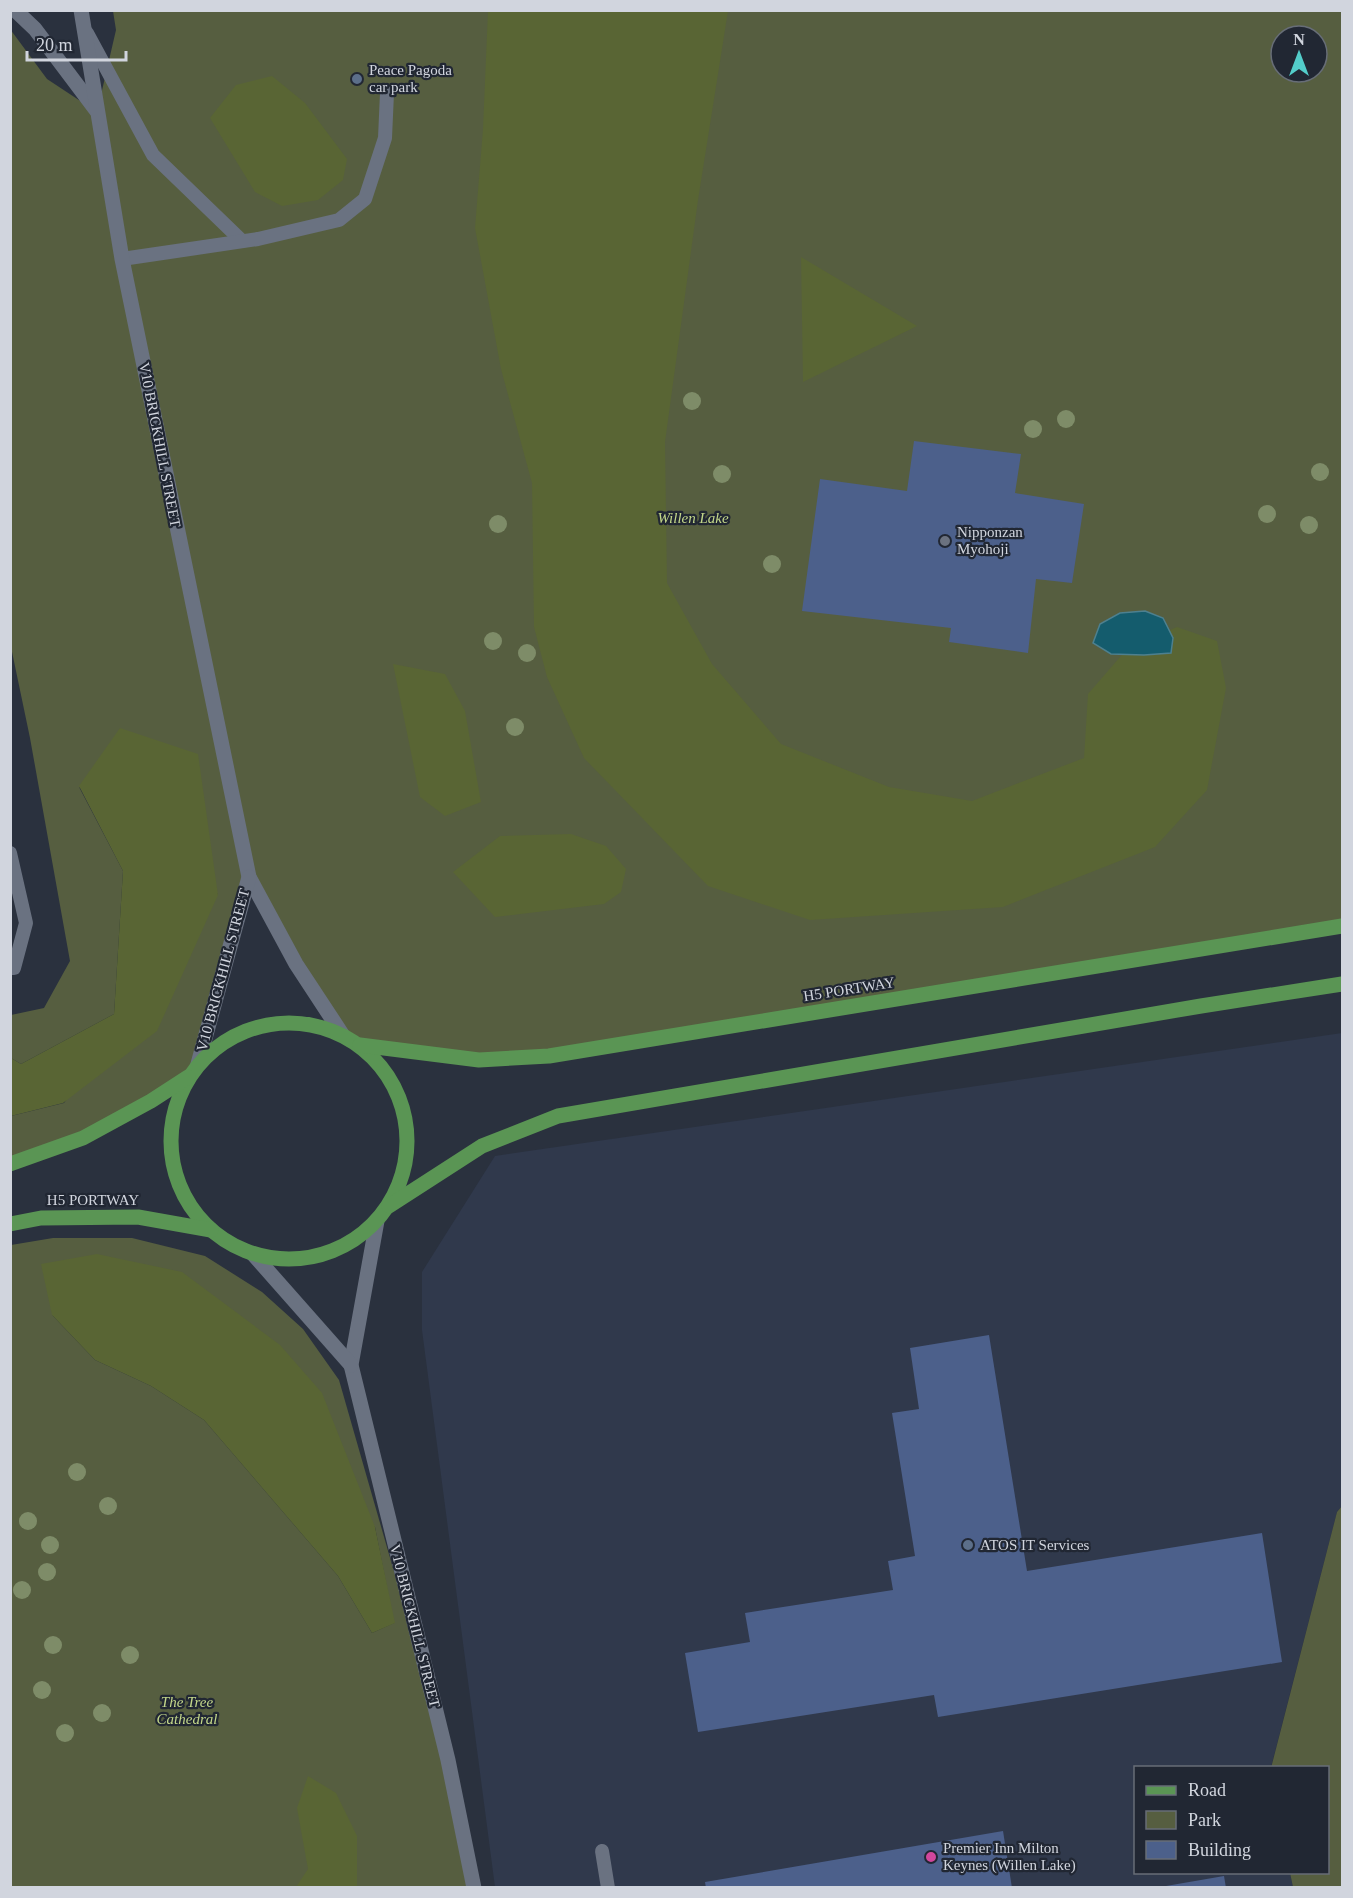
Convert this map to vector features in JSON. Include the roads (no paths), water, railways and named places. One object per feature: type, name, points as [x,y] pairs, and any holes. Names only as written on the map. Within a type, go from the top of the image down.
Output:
[{"type":"main road","name":"H5 PORTWAY","points":[[360,1046],[478,1060],[549,1056],[1342,926]]},
{"type":"main road","points":[[389,1206],[482,1146],[558,1116],[1342,984]]},
{"type":"main road","points":[[304,1022],[342,1034],[360,1046],[386,1071],[402,1102],[408,1138],[404,1173],[389,1206],[377,1221],[351,1242],[320,1256],[286,1259],[253,1254],[234,1246],[211,1230],[189,1205],[174,1174],[169,1141],[174,1108],[188,1077],[198,1064],[228,1038],[265,1024],[304,1022]]},
{"type":"main road","points":[[10,1164],[83,1138],[151,1101],[188,1077]]},
{"type":"main road","name":"H5 PORTWAY","points":[[10,1224],[41,1218],[138,1217],[211,1230]]},
{"type":"street","points":[[15,10],[35,29],[98,113]]},
{"type":"street","name":"V10 BRICKHILL STREET","points":[[81,10],[122,259],[249,877],[296,964],[342,1034]]},
{"type":"street","name":"V10 BRICKHILL STREET","points":[[198,1064],[249,877]]},
{"type":"street","name":"V10 BRICKHILL STREET","points":[[377,1221],[351,1365],[448,1760],[474,1887]]},
{"type":"street","name":"V10 BRICKHILL STREET","points":[[253,1254],[351,1365]]},
{"type":"lane","points":[[83,27],[153,155],[242,240]]},
{"type":"lane","points":[[122,259],[258,239],[339,220],[365,199],[385,138],[387,93]]},
{"type":"lane","points":[[10,853],[26,922],[14,968],[10,968]]},
{"type":"lane","points":[[602,1851],[608,1887]]},
{"type":"water","points":[[1145,611],[1163,618],[1173,638],[1171,653],[1111,654],[1093,643],[1100,624],[1120,613]]},
{"type":"place","name":"Peace Pagoda car park","points":[[357,79]]},
{"type":"place","name":"Nipponzan Myohoji","points":[[945,541]]},
{"type":"place","name":"ATOS IT Services","points":[[968,1545]]},
{"type":"place","name":"Premier Inn Milton Keynes (Willen Lake)","points":[[931,1857]]},
{"type":"park label","name":"Willen Lake","points":[[693,518]]},
{"type":"park label","name":"The Tree Cathedral","points":[[187,1710]]}]
